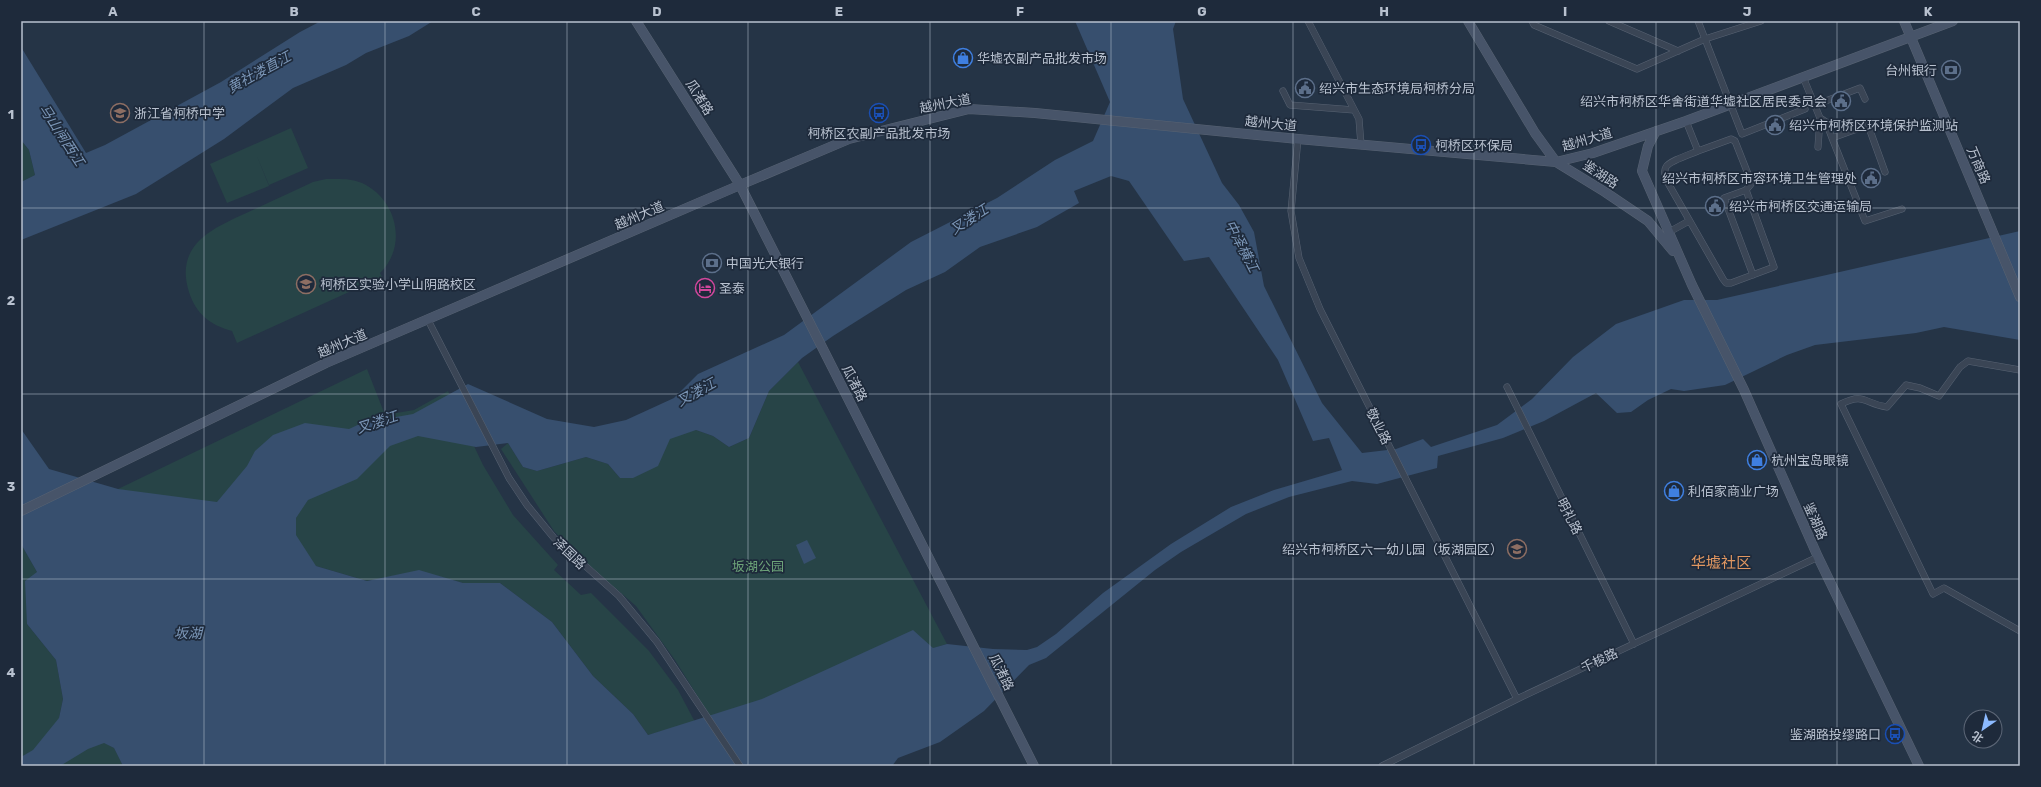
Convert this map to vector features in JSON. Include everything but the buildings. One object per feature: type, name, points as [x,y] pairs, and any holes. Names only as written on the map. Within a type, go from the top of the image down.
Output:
[{"type":"street","name":"瓜渚路","points":[[636,21],[740,185],[1034,766]]},
{"type":"street","points":[[1308,21],[1359,120],[1361,145]]},
{"type":"street","name":"鉴湖路","points":[[1468,21],[1535,133],[1556,162],[1648,221],[1680,258]]},
{"type":"street","points":[[1532,21],[1534,25],[1637,69],[1742,24],[1761,21]]},
{"type":"street","points":[[1609,21],[1678,51]]},
{"type":"street","points":[[1698,21],[1742,134],[1805,110]]},
{"type":"street","name":"万商路","points":[[1904,21],[2020,297]]},
{"type":"street","name":"越州大道","points":[[21,511],[326,363],[850,139],[969,109],[1035,113],[1361,145],[1556,162],[1593,153],[1686,121],[1953,21]]},
{"type":"street","points":[[1803,78],[1820,118],[1818,147]]},
{"type":"street","points":[[1815,105],[1860,88],[1865,99]]},
{"type":"street","points":[[1283,91],[1290,105],[1354,110]]},
{"type":"street","points":[[1820,118],[1826,122],[1865,221],[1902,209]]},
{"type":"street","points":[[1686,121],[1698,152]]},
{"type":"street","points":[[1832,138],[1868,125],[1885,172]]},
{"type":"street","name":"鉴湖路","points":[[1656,131],[1648,146],[1642,171],[1692,285],[1744,390],[1818,557],[1919,766]]},
{"type":"street","name":"敬业路","points":[[1298,139],[1291,211],[1300,258],[1320,309],[1517,699]]},
{"type":"street","points":[[1746,190],[1774,267],[1753,275],[1726,283],[1668,183],[1665,174],[1666,168],[1670,164],[1731,139],[1735,141],[1751,184],[1746,190],[1724,198],[1753,275]]},
{"type":"street","points":[[1669,232],[1689,221]]},
{"type":"street","name":"泽国路","points":[[428,320],[495,451],[517,490],[554,538],[619,596],[657,642],[740,766]]},
{"type":"street","points":[[2020,370],[1968,361],[1960,367],[1939,396],[1920,388],[1906,385],[1887,407],[1876,406],[1863,399],[1853,398],[1841,404],[1933,594],[1944,588],[2020,631]]},
{"type":"street","name":"明礼路","points":[[1507,387],[1634,644]]},
{"type":"street","name":"千梭路","points":[[1382,766],[1517,699],[1818,557]]},
{"type":"green space","points":[[291,128],[308,168],[269,185],[256,154],[269,186],[227,203],[210,164]]},
{"type":"green space","points":[[21,140],[29,150],[35,175],[21,182]]},
{"type":"green space","points":[[326,179],[358,181],[374,190],[384,200],[395,224],[396,237],[394,250],[389,262],[380,273],[382,277],[237,343],[232,331],[224,329],[205,318],[192,300],[186,274],[188,260],[193,248],[202,238],[227,222],[313,182]]},
{"type":"green space","name":"坂湖公园","points":[[798,362],[947,644],[710,716],[675,660],[636,606],[582,559],[554,531],[501,449],[508,443],[523,467],[537,471],[586,457],[608,464],[620,478],[672,434],[696,430],[713,436],[729,447],[749,438],[769,391]]},
{"type":"green space","points":[[367,369],[385,415],[414,410],[448,391],[483,465],[513,515],[558,565],[554,570],[581,595],[591,593],[649,651],[678,690],[695,722],[648,735],[633,714],[593,676],[552,622],[500,583],[463,583],[419,571],[367,581],[316,566],[118,489]]},
{"type":"green space","points":[[21,544],[37,572],[27,624],[56,660],[63,699],[59,718],[114,748],[123,766],[21,766]]},
{"type":"water","points":[[321,21],[433,21],[409,36],[366,53],[346,65],[293,88],[224,139],[136,194],[21,240],[21,182],[35,175],[29,150],[21,140],[21,47],[86,153],[105,145],[221,82],[300,32]]},
{"type":"water","points":[[1075,21],[1176,21],[1173,29],[1183,99],[1222,183],[1239,205],[1254,232],[1264,286],[1322,403],[1362,453],[1396,449],[1423,439],[1431,447],[1497,425],[1532,399],[1573,357],[1616,324],[1684,300],[1717,300],[2020,231],[2020,340],[1944,327],[1916,333],[1815,345],[1787,355],[1725,385],[1684,391],[1671,389],[1648,400],[1631,412],[1617,413],[1596,393],[1544,421],[1503,438],[1438,456],[1437,468],[1377,484],[1352,481],[1289,497],[1246,514],[1181,552],[1155,570],[1046,658],[1029,665],[984,711],[940,742],[898,758],[892,766],[123,766],[114,748],[104,743],[88,749],[60,766],[21,766],[21,757],[33,750],[59,718],[63,699],[56,660],[27,624],[25,581],[37,572],[21,544],[21,429],[49,469],[118,489],[217,502],[247,466],[255,451],[273,435],[305,423],[349,429],[362,423],[413,414],[468,384],[547,419],[594,427],[626,420],[674,398],[698,374],[784,335],[911,242],[997,198],[1055,160],[1093,141],[1110,102]],"holes":[[[1111,176],[1129,181],[1184,261],[1209,257],[1278,360],[1313,441],[1329,438],[1342,470],[1274,490],[1231,507],[1171,544],[1103,593],[1056,634],[1037,647],[1027,650],[993,649],[947,644],[933,648],[913,630],[762,699],[648,735],[633,714],[593,676],[552,622],[500,583],[463,583],[419,570],[367,581],[316,566],[296,535],[296,518],[308,500],[357,479],[390,446],[418,436],[476,447],[508,443],[523,467],[537,471],[586,457],[608,464],[620,478],[633,478],[658,466],[670,439],[696,430],[713,436],[729,447],[749,438],[769,391],[802,358],[833,336],[906,290],[945,272],[980,247],[1037,227],[1079,203],[1074,191]]]},
{"type":"water","points":[[807,540],[816,558],[804,564],[796,545]]},
{"type":"place","name":"华墟农副产品批发市场","points":[[963,58]]},
{"type":"place","name":"台州银行","points":[[1951,70]]},
{"type":"place","name":"绍兴市生态环境局柯桥分局","points":[[1305,88]]},
{"type":"place","name":"绍兴市柯桥区华舍街道华墟社区居民委员会","points":[[1841,101]]},
{"type":"place","name":"浙江省柯桥中学","points":[[120,113]]},
{"type":"place","name":"柯桥区农副产品批发市场","points":[[879,113]]},
{"type":"place","name":"绍兴市柯桥区环境保护监测站","points":[[1775,125]]},
{"type":"place","name":"柯桥区环保局","points":[[1421,145]]},
{"type":"place","name":"绍兴市柯桥区市容环境卫生管理处","points":[[1871,178]]},
{"type":"place","name":"绍兴市柯桥区交通运输局","points":[[1715,206]]},
{"type":"place","name":"中国光大银行","points":[[712,263]]},
{"type":"place","name":"柯桥区实验小学山阴路校区","points":[[306,284]]},
{"type":"place","name":"圣泰","points":[[705,288]]},
{"type":"place","name":"杭州宝岛眼镜","points":[[1757,460]]},
{"type":"place","name":"利佰家商业广场","points":[[1674,491]]},
{"type":"place","name":"绍兴市柯桥区六一幼儿园（坂湖园区）","points":[[1517,549]]},
{"type":"place","name":"鉴湖路投缪路口","points":[[1895,734]]},
{"type":"district","name":"华墟社区","points":[[1721,563]]},
{"type":"water label","name":"黄社溇直江","points":[[259,72]]},
{"type":"water label","name":"马山闸西江","points":[[62,135]]},
{"type":"water label","name":"叉溇江","points":[[969,219]]},
{"type":"water label","name":"中泽横江","points":[[1242,246]]},
{"type":"water label","name":"叉溇江","points":[[696,392]]},
{"type":"water label","name":"叉溇江","points":[[377,422]]},
{"type":"water label","name":"坂湖","points":[[188,633]]}]
